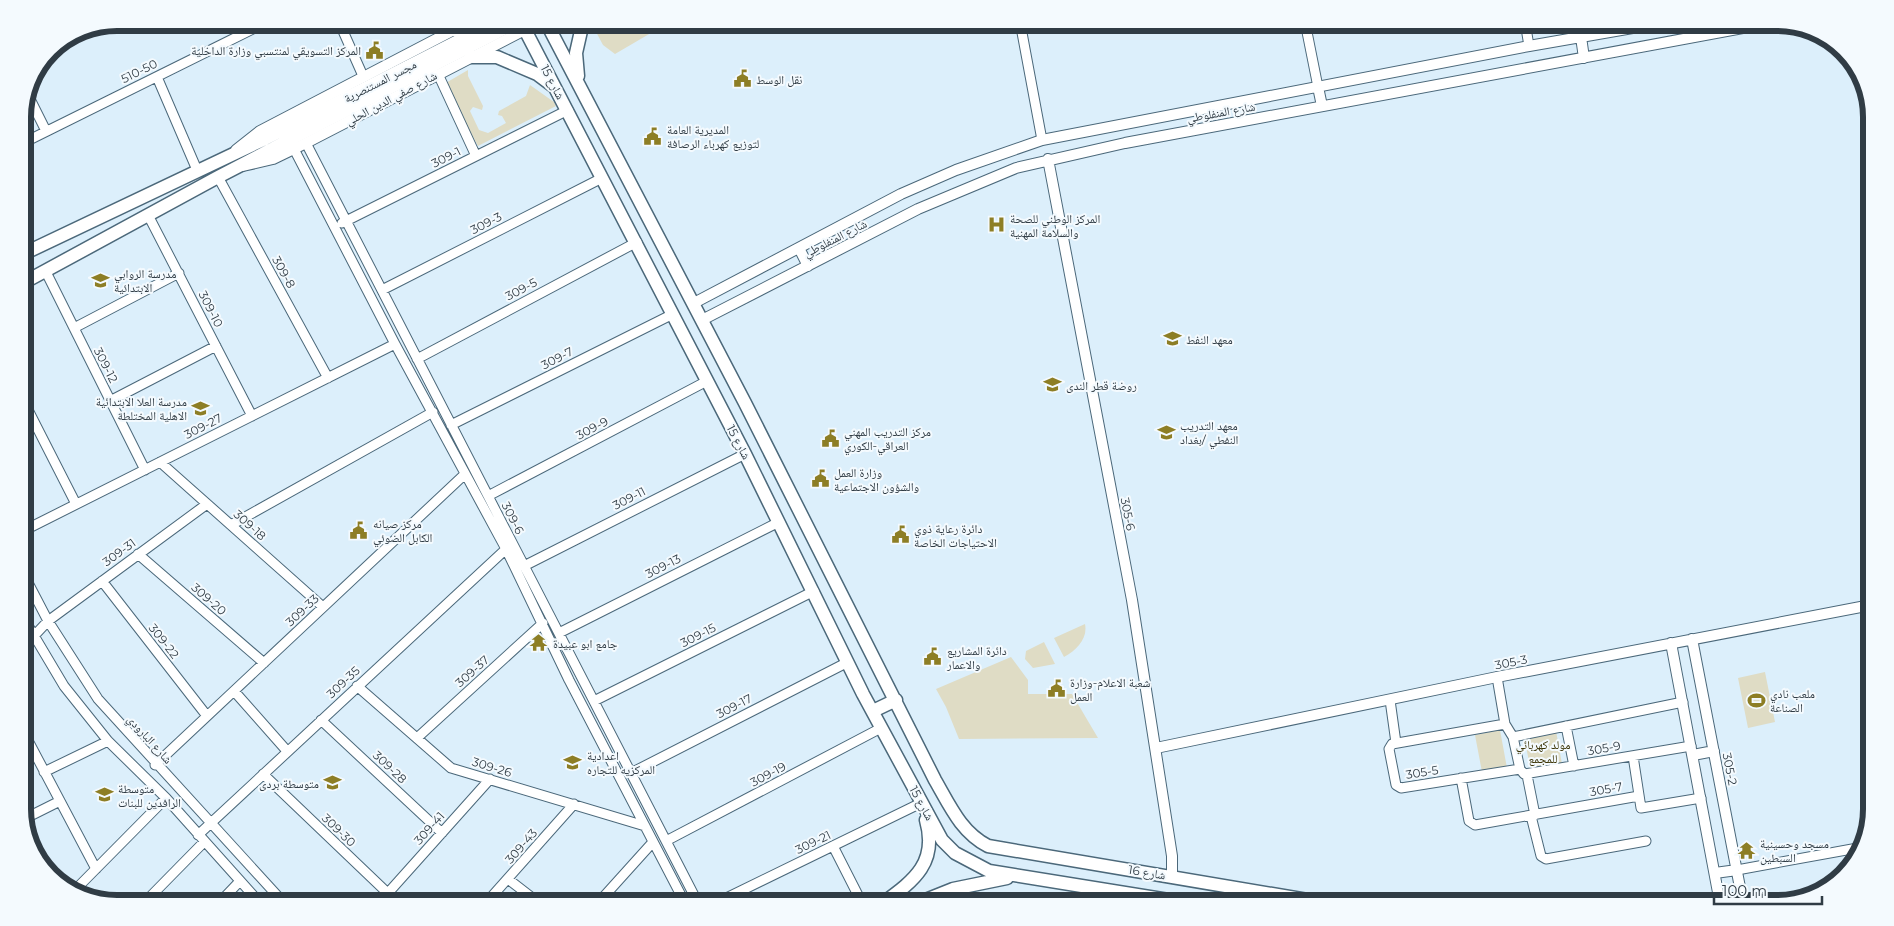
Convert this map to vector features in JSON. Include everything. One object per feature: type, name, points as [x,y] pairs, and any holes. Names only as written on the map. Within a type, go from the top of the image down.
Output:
[{"type":"main road","name":"مجسر المستنصرية","points":[[269,144],[478,31]]},
{"type":"main road","name":"مجسر المستنصرية","points":[[269,144],[509,31]]},
{"type":"main road","name":"شارع 15","points":[[525,31],[637,242],[814,591],[881,728],[942,840],[954,853]]},
{"type":"main road","name":"شارع 15","points":[[551,31],[694,304],[935,780],[958,821],[971,836]]},
{"type":"main road","points":[[579,84],[576,53],[581,31]]},
{"type":"main road","points":[[471,57],[497,56],[510,61],[550,82],[558,94]]},
{"type":"main road","points":[[31,250],[233,152],[269,144]]},
{"type":"main road","name":"شارع صفي الدين الحلي","points":[[31,279],[240,166],[269,144]]},
{"type":"main road","points":[[109,212],[118,232]]},
{"type":"main road","points":[[873,711],[896,700]]},
{"type":"main road","points":[[893,895],[917,874],[924,866],[928,856],[930,833],[921,803]]},
{"type":"main road","name":"شارع 16","points":[[971,836],[988,846],[1172,876],[1274,895]]},
{"type":"main road","name":"شارع 16","points":[[954,853],[989,871],[1133,895]]},
{"type":"main road","points":[[939,895],[953,889],[1016,876]]},
{"type":"main road","points":[[1233,895],[1234,888]]},
{"type":"street","name":"510-50","points":[[31,139],[249,31]]},
{"type":"street","points":[[343,31],[363,76]]},
{"type":"street","points":[[233,152],[260,131],[449,31]]},
{"type":"street","name":"شارع صفي الدين الحلي","points":[[240,166],[273,159],[294,149],[471,57],[512,31]]},
{"type":"street","points":[[1022,31],[1042,140]]},
{"type":"street","points":[[1307,31],[1322,106]]},
{"type":"street","points":[[1526,31],[1529,46]]},
{"type":"street","name":"شارع المنفلوطي","points":[[694,304],[901,194],[964,167],[1042,140],[1529,46],[1618,31]]},
{"type":"street","name":"شارع المنفلوطي","points":[[702,320],[954,192],[1016,168],[1048,159],[1125,143],[1584,58],[1706,31]]},
{"type":"street","points":[[1581,38],[1584,58]]},
{"type":"street","points":[[438,74],[476,156]]},
{"type":"street","points":[[157,77],[198,170]]},
{"type":"street","points":[[32,104],[46,131]]},
{"type":"street","name":"309-1","points":[[335,226],[568,110]]},
{"type":"street","points":[[1121,125],[1125,143]]},
{"type":"street","name":"309-6","points":[[306,143],[693,895]]},
{"type":"street","name":"309-6","points":[[294,149],[395,344],[506,549],[570,680],[680,895]]},
{"type":"street","name":"305-6","points":[[1048,159],[1129,585],[1172,856],[1172,876]]},
{"type":"street","points":[[964,167],[963,178],[970,186]]},
{"type":"street","points":[[946,175],[954,182],[954,192]]},
{"type":"street","name":"309-8","points":[[218,177],[328,378]]},
{"type":"street","name":"309-3","points":[[382,290],[602,178]]},
{"type":"street","name":"309-10","points":[[148,215],[252,416]]},
{"type":"street","name":"309-5","points":[[418,359],[637,242]]},
{"type":"street","points":[[799,248],[808,266]]},
{"type":"street","name":"309-12","points":[[46,272],[145,470]]},
{"type":"street","points":[[74,328],[179,274]]},
{"type":"street","points":[[375,305],[387,300]]},
{"type":"street","name":"309-7","points":[[452,425],[673,314]]},
{"type":"street","name":"309-27","points":[[31,527],[395,344]]},
{"type":"street","points":[[110,401],[216,346]]},
{"type":"street","name":"309-9","points":[[488,496],[707,381]]},
{"type":"street","points":[[231,525],[435,415],[446,414]]},
{"type":"street","points":[[31,416],[76,504]]},
{"type":"street","name":"309-11","points":[[524,566],[745,454]]},
{"type":"street","name":"309-18","points":[[160,462],[323,607]]},
{"type":"street","name":"309-33","points":[[155,765],[465,474]]},
{"type":"street","name":"309-31","points":[[31,639],[48,621],[206,504]]},
{"type":"street","name":"309-13","points":[[559,633],[779,522]]},
{"type":"street","name":"309-35","points":[[152,895],[201,838],[211,822],[506,549]]},
{"type":"street","name":"309-20","points":[[138,554],[264,662]]},
{"type":"street","name":"309-22","points":[[102,580],[207,716]]},
{"type":"street","name":"شارع البارودي","points":[[31,589],[48,621],[98,699],[155,765],[211,822],[276,895]]},
{"type":"street","name":"309-15","points":[[594,701],[814,591]]},
{"type":"street","name":"305-3","points":[[1156,748],[1497,677],[1863,606]]},
{"type":"street","name":"309-37","points":[[417,738],[543,623]]},
{"type":"street","points":[[31,632],[64,686],[108,741],[166,798],[252,895]]},
{"type":"street","name":"305-2","points":[[1692,639],[1741,895]]},
{"type":"street","points":[[1671,643],[1719,895]]},
{"type":"street","name":"309-17","points":[[631,773],[848,662]]},
{"type":"street","points":[[570,680],[580,675]]},
{"type":"street","points":[[1497,677],[1505,724],[1513,737],[1523,772],[1541,856],[1545,858],[1646,841]]},
{"type":"street","name":"309-26","points":[[357,686],[451,768],[645,826]]},
{"type":"street","points":[[234,691],[287,751]]},
{"type":"street","points":[[1390,700],[1396,743],[1505,724]]},
{"type":"street","points":[[1513,737],[1683,702]]},
{"type":"street","name":"309-28","points":[[321,720],[442,833]]},
{"type":"street","points":[[1566,726],[1574,766]]},
{"type":"street","name":"309-19","points":[[666,841],[881,728]]},
{"type":"street","points":[[44,772],[108,741]]},
{"type":"street","name":"305-5","points":[[1396,743],[1389,749],[1398,788],[1462,778],[1523,772]]},
{"type":"street","points":[[31,747],[96,869]]},
{"type":"street","points":[[1692,751],[1714,751]]},
{"type":"street","name":"305-9","points":[[1523,772],[1633,756],[1692,751]]},
{"type":"street","points":[[1633,756],[1639,796]]},
{"type":"street","name":"309-30","points":[[263,774],[388,894]]},
{"type":"street","name":"305-7","points":[[1462,778],[1469,821],[1472,824],[1639,796],[1641,808],[1701,798]]},
{"type":"street","name":"309-41","points":[[388,894],[490,779]]},
{"type":"street","points":[[79,886],[166,798]]},
{"type":"street","points":[[31,815],[60,801]]},
{"type":"street","name":"309-21","points":[[734,895],[921,803]]},
{"type":"street","name":"309-43","points":[[494,895],[574,804]]},
{"type":"street","points":[[606,895],[653,842]]},
{"type":"street","points":[[833,846],[858,895]]},
{"type":"street","points":[[1715,873],[1853,849]]},
{"type":"street","points":[[669,872],[679,867]]},
{"type":"street","points":[[508,879],[528,895]]},
{"type":"street","points":[[228,895],[240,881]]},
{"type":"green space","points":[[596,31],[654,31],[615,54],[603,45]]},
{"type":"green space","points":[[468,70],[468,76],[483,106],[482,110],[473,107],[470,111],[479,130],[488,133],[506,123],[502,116],[498,115],[499,111],[526,96],[530,85],[554,102],[556,106],[478,146],[444,84]]},
{"type":"green space","points":[[1085,624],[1083,639],[1073,651],[1064,657],[1054,638]]},
{"type":"green space","points":[[1044,642],[1055,664],[1033,668],[1025,659],[1026,651]]},
{"type":"green space","points":[[1011,657],[1028,680],[1028,694],[1072,694],[1098,738],[959,739],[946,707],[936,689]]},
{"type":"green space","name":"ملعب نادي الصناعة","points":[[1765,672],[1775,722],[1748,728],[1738,678]]},
{"type":"green space","points":[[1500,730],[1507,768],[1482,772],[1475,735]]},
{"type":"green space","name":"مولد كهربائي للمجمع","points":[[1556,731],[1562,764],[1531,771],[1524,737]]},
{"type":"place","name":"المركز التسويقي لمنتسبي وزارة الداخلية","points":[[375,50]]},
{"type":"place","name":"نقل الوسط","points":[[742,79]]},
{"type":"place","name":"المديرية العامة لتوزيع كهرباء الرصافة","points":[[653,136]]},
{"type":"place","name":"المركز الوطني للصحة والسلامة المهنية","points":[[996,225]]},
{"type":"place","name":"مدرسة الروابي الابتدائية","points":[[100,280]]},
{"type":"place","name":"معهد النفط","points":[[1172,339]]},
{"type":"place","name":"روضة قطر الندى","points":[[1052,385]]},
{"type":"place","name":"مدرسة العلا الابتدائية الاهلية المختلطة","points":[[201,408]]},
{"type":"place","name":"معهد التدريب النفطي /بغداد","points":[[1166,432]]},
{"type":"place","name":"مركز التدريب المهني العراقي-الكوري","points":[[830,438]]},
{"type":"place","name":"وزارة العمل والشؤون الاجتماعية","points":[[820,479]]},
{"type":"place","name":"مركز صيانه الكابل الضوئي","points":[[359,530]]},
{"type":"place","name":"دائرة رعاية ذوي الاحتياجات الخاصة","points":[[900,535]]},
{"type":"place","name":"جامع ابو عبيدة","points":[[539,643]]},
{"type":"place","name":"دائرة المشاريع والاعمار","points":[[933,657]]},
{"type":"place","name":"شعبة الاعلام-وزارة العمل","points":[[1056,689]]},
{"type":"place","name":"ملعب نادي الصناعة","points":[[1756,700]]},
{"type":"place","name":"اعدادية المركزيه للتجاره","points":[[573,762]]},
{"type":"place","name":"متوسطة بردى","points":[[333,783]]},
{"type":"place","name":"متوسطة الرافدين للبنات","points":[[104,795]]},
{"type":"place","name":"مسجد وحسينية السبطين","points":[[1746,850]]}]
